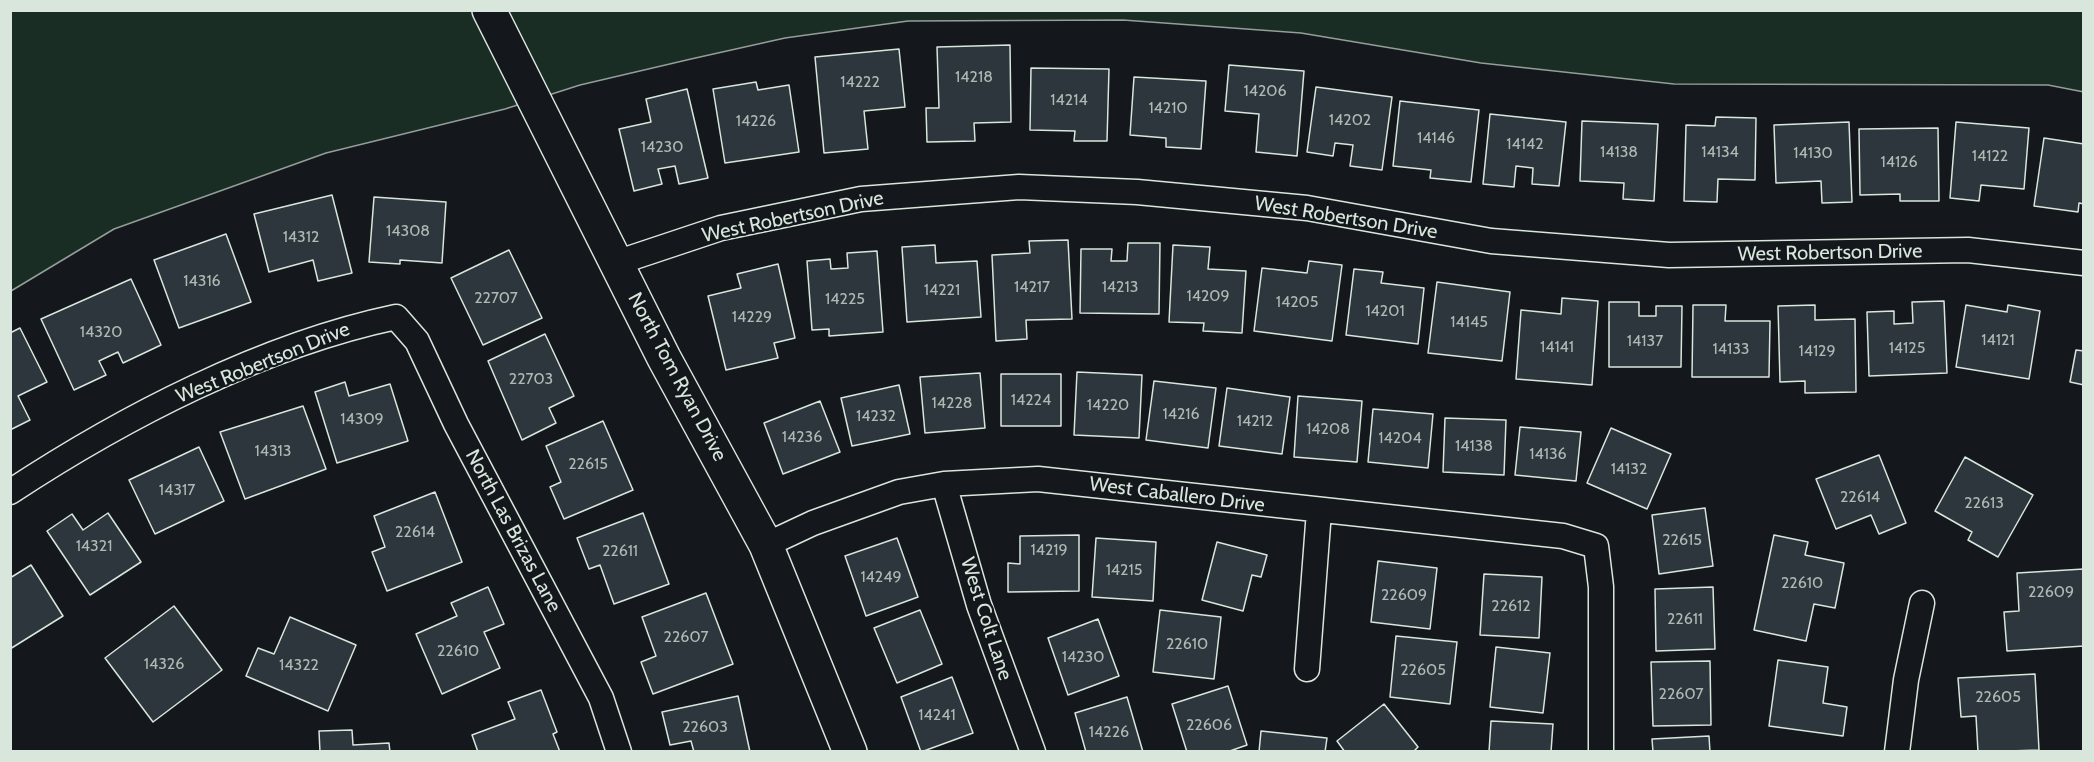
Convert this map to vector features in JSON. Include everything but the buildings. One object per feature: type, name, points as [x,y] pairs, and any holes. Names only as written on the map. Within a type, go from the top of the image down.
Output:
[{"type":"street","name":"North Tom Ryan Drive","points":[[489,10],[664,358],[766,545],[850,752]]},
{"type":"street","name":"West Robertson Drive","points":[[616,263],[721,228],[861,199],[1019,187],[1137,192],[1307,208],[1491,241],[1669,255],[1968,250],[2084,263]]},
{"type":"street","name":"West Robertson Drive","points":[[10,492],[44,470],[195,386],[354,326],[396,316]]},
{"type":"street","name":"North Las Brizas Lane","points":[[396,316],[417,341],[456,424],[602,698],[620,752]]},
{"type":"street","name":"West Caballero Drive","points":[[766,545],[813,523],[899,492],[944,484],[1038,479],[1563,536],[1596,546],[1601,587],[1600,752]]},
{"type":"street","name":"West Colt Lane","points":[[944,484],[978,604],[1033,752]]},
{"type":"street","points":[[1307,669],[1319,511]]},
{"type":"street","points":[[1897,752],[1906,680],[1922,603]]},
{"type":"green space","points":[[2083,10],[2084,92],[2048,85],[1674,84],[1481,63],[1301,33],[1123,20],[908,21],[785,38],[691,59],[580,85],[505,109],[326,153],[114,229],[11,291],[10,11]]}]
